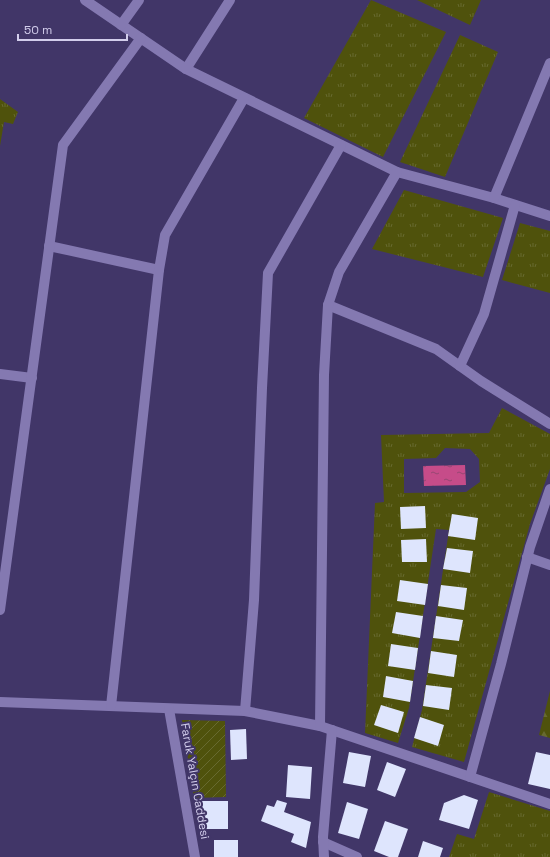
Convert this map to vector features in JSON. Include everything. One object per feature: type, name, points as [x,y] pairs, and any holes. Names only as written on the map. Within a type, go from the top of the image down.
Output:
[{"type":"street","points":[[85,0],[186,69],[397,172],[494,198],[550,216]]},
{"type":"street","points":[[122,25],[139,0]]},
{"type":"street","points":[[186,69],[230,0]]},
{"type":"street","points":[[0,610],[63,145],[141,38]]},
{"type":"street","points":[[494,198],[550,63]]},
{"type":"street","points":[[111,706],[165,235],[244,98]]},
{"type":"street","points":[[245,711],[254,600],[268,273],[341,145]]},
{"type":"street","points":[[320,726],[324,375],[328,305],[339,272],[397,172]]},
{"type":"street","points":[[460,366],[484,314],[516,205]]},
{"type":"street","points":[[49,246],[160,270]]},
{"type":"street","points":[[328,305],[436,349],[481,381],[550,424]]},
{"type":"street","points":[[0,374],[32,378]]},
{"type":"street","points":[[470,777],[501,664],[527,557],[550,489]]},
{"type":"street","points":[[527,557],[550,564]]},
{"type":"street","points":[[0,702],[245,711],[320,726],[550,804]]},
{"type":"street","name":"Faruk Yalçın Caddesi","points":[[169,709],[195,857]]},
{"type":"street","points":[[324,857],[323,842],[332,730]]},
{"type":"street","points":[[323,842],[357,857]]},
{"type":"green space","points":[[371,0],[446,32],[383,157],[304,118]]},
{"type":"green space","points":[[417,0],[481,0],[470,25]]},
{"type":"green space","points":[[460,35],[498,52],[445,177],[400,162]]},
{"type":"green space","points":[[0,99],[18,112],[13,124],[4,122],[0,146]]},
{"type":"green space","points":[[404,190],[503,218],[483,277],[372,249]]},
{"type":"green space","points":[[520,223],[550,231],[550,293],[502,280]]},
{"type":"green space","points":[[502,408],[550,434],[550,469],[530,524],[464,762],[412,747],[422,710],[449,530],[436,529],[409,708],[398,743],[365,733],[375,503],[384,502],[381,435],[489,433]],"holes":[[[445,448],[470,449],[479,459],[480,482],[466,492],[404,493],[404,459],[436,458]]]},
{"type":"green space","points":[[550,691],[550,738],[539,735]]},
{"type":"green space","points":[[182,720],[225,721],[226,797],[194,798]]},
{"type":"green space","points":[[489,792],[550,811],[550,857],[449,857],[457,834],[474,839]]},
{"type":"water","points":[[465,465],[466,485],[424,486],[423,466]]},
{"type":"building","points":[[425,506],[426,528],[401,529],[400,507]]},
{"type":"building","points":[[452,514],[478,518],[475,540],[448,536]]},
{"type":"building","points":[[426,539],[427,562],[402,562],[401,540]]},
{"type":"building","points":[[447,548],[473,551],[470,573],[443,569]]},
{"type":"building","points":[[400,580],[428,584],[425,605],[397,601]]},
{"type":"building","points":[[441,585],[467,588],[464,610],[438,606]]},
{"type":"building","points":[[396,612],[423,616],[420,638],[392,633]]},
{"type":"building","points":[[436,616],[463,620],[459,641],[433,638]]},
{"type":"building","points":[[391,644],[418,648],[415,670],[388,666]]},
{"type":"building","points":[[431,651],[457,655],[454,677],[428,673]]},
{"type":"building","points":[[386,676],[413,681],[410,702],[383,697]]},
{"type":"building","points":[[426,685],[452,688],[449,710],[423,706]]},
{"type":"building","points":[[381,705],[404,712],[398,733],[374,725]]},
{"type":"building","points":[[420,717],[444,725],[438,746],[414,738]]},
{"type":"building","points":[[246,729],[247,759],[231,760],[230,730]]},
{"type":"building","points":[[349,752],[371,756],[365,787],[343,783]]},
{"type":"building","points":[[536,752],[550,755],[550,789],[528,784]]},
{"type":"building","points":[[387,762],[406,769],[395,797],[377,790]]},
{"type":"building","points":[[288,765],[312,767],[310,799],[286,797]]},
{"type":"building","points":[[464,795],[478,800],[469,829],[439,820],[444,803]]},
{"type":"building","points":[[277,800],[287,803],[284,812],[311,822],[306,848],[291,842],[294,834],[261,821],[267,805],[274,807]]},
{"type":"building","points":[[200,801],[228,801],[228,829],[200,829]]},
{"type":"building","points":[[347,802],[368,809],[359,839],[338,833]]},
{"type":"building","points":[[385,821],[408,829],[398,857],[389,857],[374,851]]},
{"type":"building","points":[[214,840],[238,840],[238,857],[214,857]]},
{"type":"building","points":[[423,841],[443,848],[440,857],[418,857]]}]
